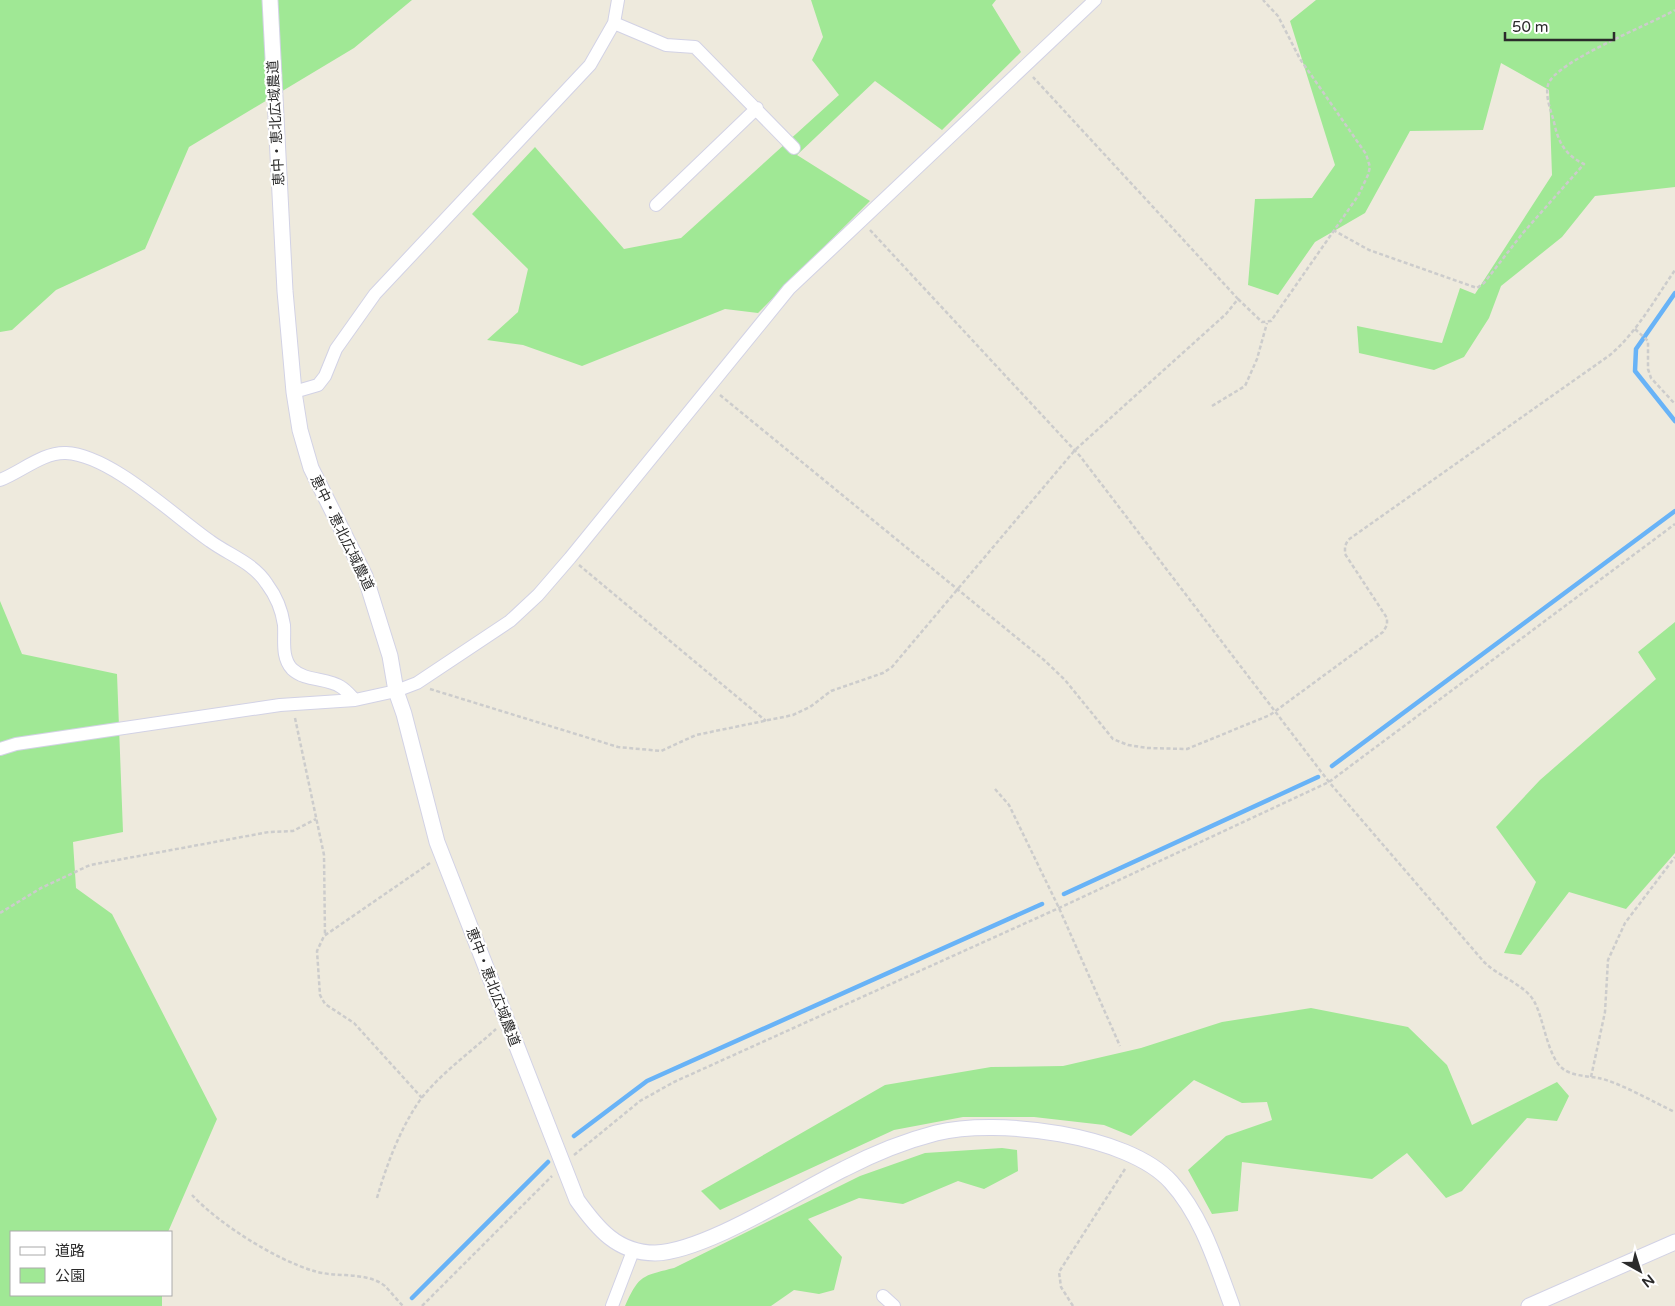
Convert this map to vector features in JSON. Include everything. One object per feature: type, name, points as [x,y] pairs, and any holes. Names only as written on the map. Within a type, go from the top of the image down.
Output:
[{"type":"street","name":"恵中・恵北広域農道","points":[[270,0],[285,291],[294,392],[300,430],[311,468],[365,576],[390,656],[396,691],[442,854],[577,1200],[594,1223],[615,1242],[633,1250],[654,1253],[671,1251],[694,1244],[846,1168],[902,1144],[938,1132],[982,1126],[1050,1132],[1109,1145],[1157,1168],[1184,1199],[1206,1237],[1232,1306]]},
{"type":"street","points":[[294,392],[318,385],[336,349],[375,294],[590,65],[614,23],[618,0]]},
{"type":"street","points":[[0,749],[16,744],[168,721],[293,704],[355,700],[396,691],[417,683],[510,621],[538,595],[570,558],[789,289],[1095,0]]},
{"type":"street","points":[[614,23],[666,45],[695,47],[757,108],[794,148]]},
{"type":"street","points":[[656,205],[757,108]]},
{"type":"street","points":[[0,480],[14,475],[39,460],[67,453],[100,464],[130,481],[211,542],[254,568],[267,582],[278,601],[284,624],[284,652],[292,668],[306,677],[340,686],[355,700]]},
{"type":"street","points":[[1529,1306],[1675,1242]]},
{"type":"street","points":[[612,1306],[633,1250]]},
{"type":"street","points":[[883,1296],[894,1306]]},
{"type":"path","points":[[1212,406],[1245,386],[1257,359],[1267,323],[1271,321],[1368,175],[1369,160],[1357,140],[1300,59],[1278,16],[1263,0]]},
{"type":"path","points":[[1333,230],[1369,250],[1438,273],[1471,288],[1477,288],[1484,283],[1522,234],[1584,164],[1568,155],[1558,138],[1547,91],[1550,78],[1571,62],[1675,10]]},
{"type":"path","points":[[1024,66],[1254,316],[1267,323]]},
{"type":"path","points":[[861,220],[1075,450],[1329,782],[1484,962],[1495,973],[1517,984],[1533,1000],[1554,1056],[1561,1068],[1569,1073],[1601,1078],[1675,1112]]},
{"type":"path","points":[[709,386],[956,590],[1044,660],[1065,680],[1113,739],[1128,745],[1147,748],[1187,749],[1270,715],[1383,632],[1387,618],[1345,554],[1345,546],[1348,540],[1610,355],[1623,344],[1675,270]]},
{"type":"path","points":[[417,683],[436,692],[618,747],[641,751],[661,751],[696,735],[794,715],[810,707],[831,691],[883,673],[892,667],[1075,450],[1226,314],[1238,299]]},
{"type":"path","points":[[1634,329],[1640,332],[1648,341],[1648,369],[1652,378],[1675,404]]},
{"type":"path","points":[[422,1306],[563,1165],[640,1100],[674,1082],[1059,908],[1329,782],[1675,524]]},
{"type":"path","points":[[570,558],[766,721]]},
{"type":"path","points":[[293,704],[325,869],[325,936]]},
{"type":"path","points":[[995,789],[1009,805],[1059,908],[1120,1046]]},
{"type":"path","points":[[0,913],[41,888],[90,865],[269,832],[293,831],[316,819]]},
{"type":"path","points":[[422,1098],[354,1023],[325,1004],[320,996],[317,951],[325,936],[442,854]]},
{"type":"path","points":[[1591,1077],[1605,1012],[1608,960],[1625,924],[1675,856]]},
{"type":"path","points":[[376,1198],[384,1173],[403,1130],[422,1098],[506,1020]]},
{"type":"path","points":[[1073,1306],[1061,1287],[1059,1272],[1125,1170],[1132,1155]]},
{"type":"path","points":[[192,1195],[204,1208],[269,1252],[314,1271],[368,1279],[384,1286],[403,1306]]},
{"type":"green space","points":[[0,0],[412,0],[354,48],[189,147],[145,249],[56,290],[12,330],[0,332]]},
{"type":"green space","points":[[811,0],[996,0],[992,5],[1021,52],[942,130],[875,81],[797,155],[870,201],[758,313],[725,309],[582,366],[523,345],[487,340],[518,312],[528,269],[472,214],[535,147],[624,249],[681,238],[839,95],[812,60],[823,37]]},
{"type":"green space","points":[[1316,0],[1675,0],[1675,187],[1595,196],[1562,237],[1501,286],[1489,318],[1464,357],[1434,370],[1359,353],[1357,326],[1442,343],[1460,288],[1475,294],[1552,175],[1549,90],[1501,63],[1483,130],[1410,131],[1365,213],[1315,242],[1278,295],[1248,285],[1255,199],[1312,198],[1335,165],[1290,21]]},
{"type":"green space","points":[[0,601],[22,654],[117,674],[123,832],[73,842],[76,888],[112,914],[217,1119],[168,1231],[10,1231],[10,1296],[162,1296],[162,1306],[0,1306]]},
{"type":"green space","points":[[1675,622],[1675,853],[1626,909],[1569,892],[1521,955],[1504,953],[1536,882],[1496,827],[1540,780],[1656,679],[1638,652]]},
{"type":"green space","points":[[1311,1008],[1408,1027],[1447,1065],[1472,1125],[1557,1082],[1569,1096],[1557,1121],[1527,1118],[1462,1191],[1446,1198],[1407,1153],[1372,1179],[1242,1162],[1238,1211],[1212,1214],[1188,1170],[1226,1136],[1272,1120],[1267,1102],[1242,1103],[1194,1080],[1131,1136],[1104,1125],[1034,1117],[963,1117],[894,1130],[720,1210],[701,1191],[885,1085],[991,1067],[1063,1066],[1141,1048],[1222,1022]]},
{"type":"green space","points":[[1002,1148],[1017,1150],[1018,1171],[984,1189],[958,1181],[903,1204],[859,1198],[808,1219],[842,1257],[834,1290],[819,1294],[794,1290],[771,1306],[625,1306],[638,1282],[648,1275],[674,1268],[860,1176],[925,1153]]},
{"type":"waterway","points":[[1675,293],[1636,349],[1635,371],[1675,421]]},
{"type":"waterway","points":[[1332,766],[1675,511]]},
{"type":"waterway","points":[[1064,894],[1318,777]]},
{"type":"waterway","points":[[574,1136],[647,1081],[1042,904]]},
{"type":"waterway","points":[[412,1298],[548,1162]]}]
